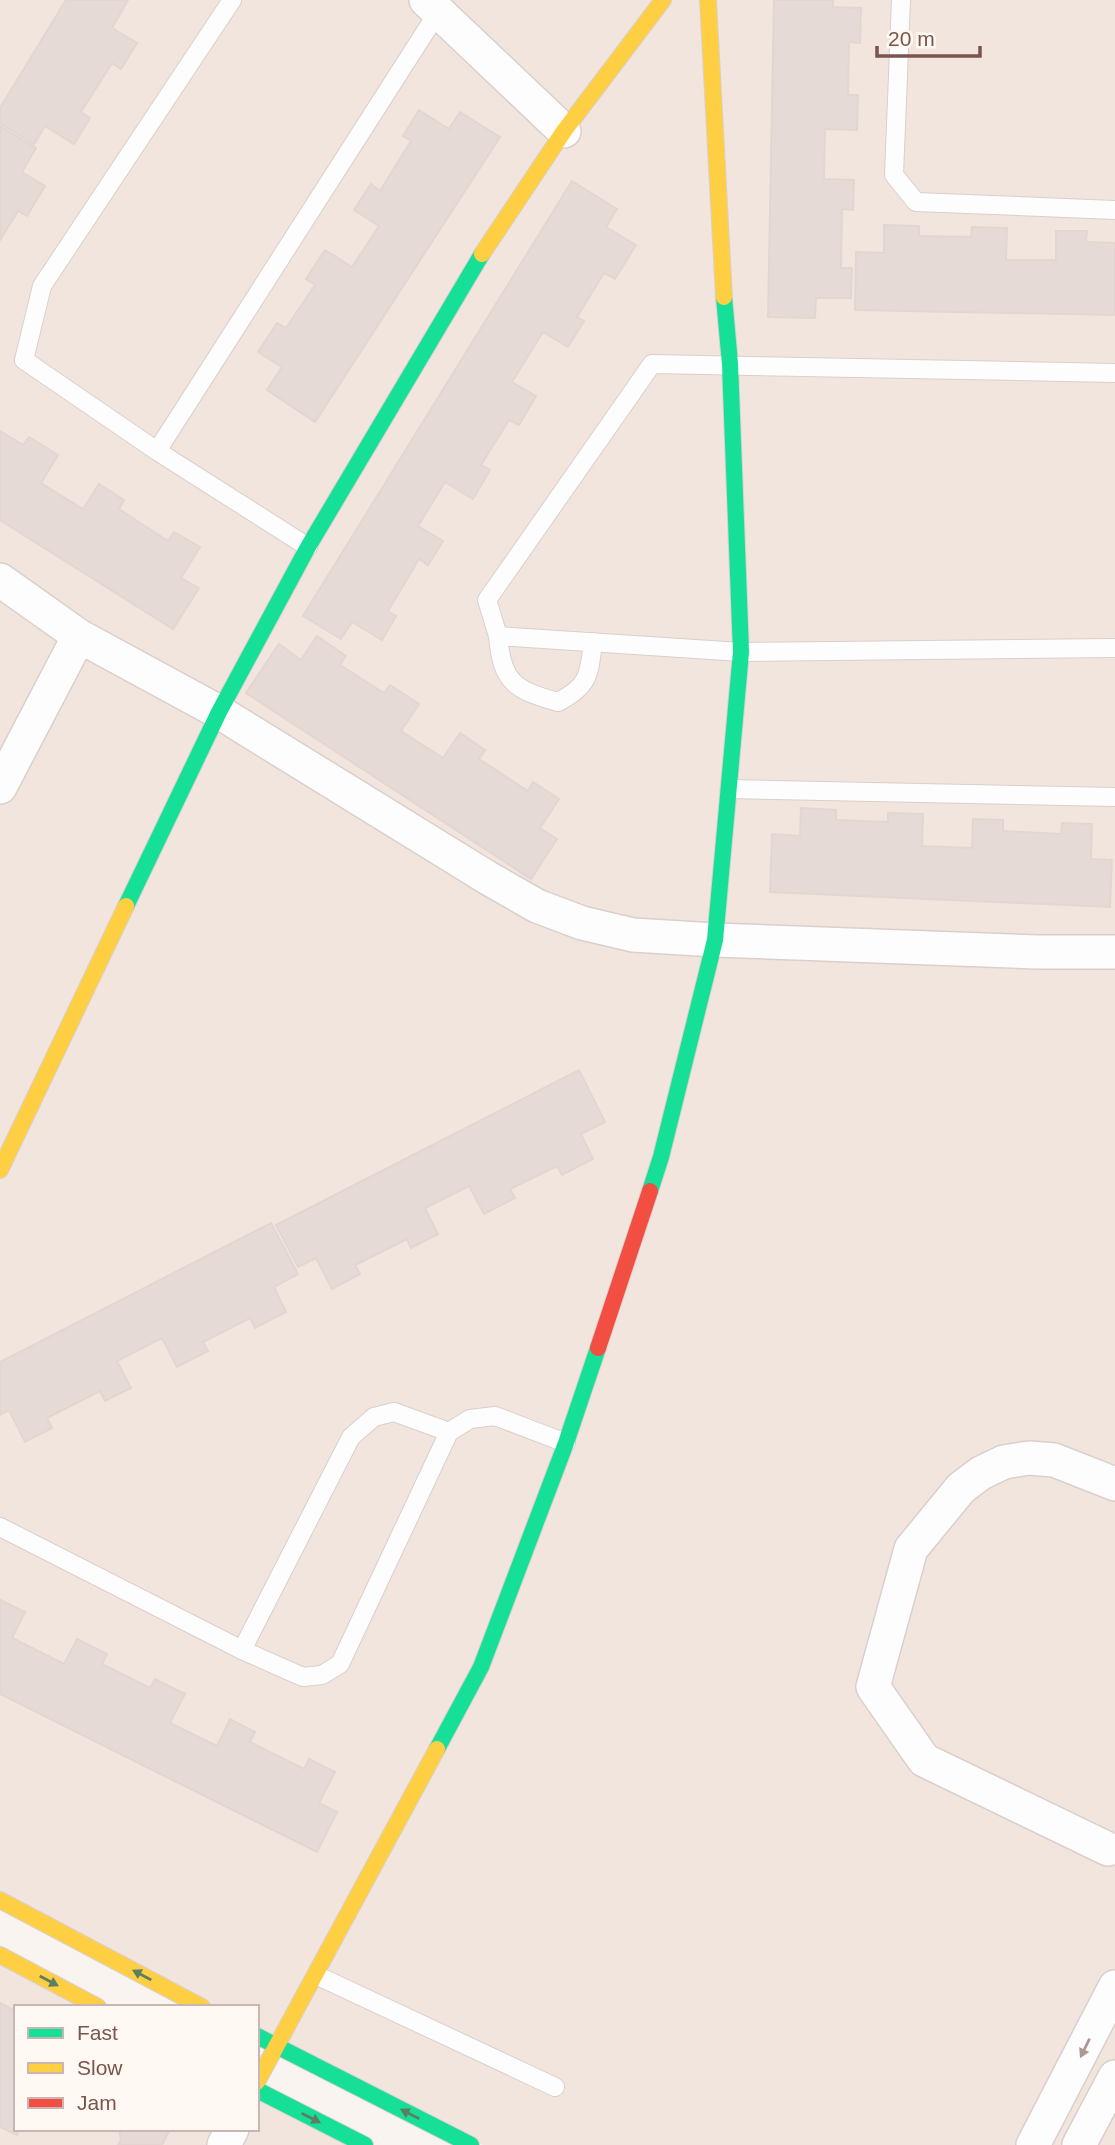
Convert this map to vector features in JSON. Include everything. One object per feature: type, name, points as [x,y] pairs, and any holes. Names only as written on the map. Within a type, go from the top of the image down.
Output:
[{"type":"street","points":[[0,1170],[219,712],[308,547],[485,249],[564,131],[663,0]]},
{"type":"street","points":[[259,2079],[481,1667],[566,1443],[661,1157],[715,940],[741,652],[730,365],[721,263],[708,0]]},
{"type":"street","points":[[432,6],[564,131]]},
{"type":"street","points":[[0,580],[79,636],[219,712],[488,878],[537,906],[582,923],[633,935],[715,940],[1037,952],[1115,952]]},
{"type":"street","points":[[0,787],[79,636]]},
{"type":"street","points":[[1108,1849],[924,1760],[873,1688],[911,1549],[961,1488],[981,1473],[1004,1462],[1029,1458],[1054,1460],[1115,1484]]},
{"type":"street","points":[[0,1900],[198,2005]]},
{"type":"street","points":[[0,1955],[94,2005]]},
{"type":"street","points":[[1033,2145],[1115,1986]]},
{"type":"street","points":[[259,2037],[471,2145]]},
{"type":"street","points":[[1079,2145],[1115,2077]]},
{"type":"street","points":[[259,2092],[365,2145]]},
{"type":"lane","points":[[232,0],[42,286],[24,360],[156,451],[308,547]]},
{"type":"lane","points":[[901,0],[894,175],[916,202],[1115,210]]},
{"type":"lane","points":[[156,451],[432,6]]},
{"type":"lane","points":[[593,642],[589,673],[575,693],[558,702],[532,695],[508,677],[500,661],[498,636],[487,600],[652,364],[1115,373]]},
{"type":"lane","points":[[498,636],[741,652],[1115,648]]},
{"type":"lane","points":[[730,789],[1115,797]]},
{"type":"lane","points":[[242,1650],[351,1437],[374,1417],[394,1412],[449,1432]]},
{"type":"lane","points":[[0,1527],[242,1650],[303,1677],[322,1675],[340,1664],[449,1432],[470,1419],[495,1416],[566,1443]]},
{"type":"lane","points":[[316,1975],[555,2087]]},
{"type":"shaded area","points":[[0,0],[1115,0],[1115,2145],[483,2145],[259,2029],[259,2005],[211,2005],[0,1897]]},
{"type":"shaded area","points":[[0,1957],[92,2005],[14,2005],[14,2131],[259,2131],[259,2092],[362,2145],[0,2145]]},
{"type":"building","points":[[66,0],[128,0],[112,28],[137,43],[121,69],[112,63],[81,112],[90,118],[74,144],[45,126],[34,144],[0,123],[0,108]]},
{"type":"building","points":[[774,0],[833,0],[833,7],[861,8],[860,43],[849,42],[848,95],[858,95],[857,130],[825,129],[824,179],[854,180],[853,210],[842,209],[841,268],[852,268],[851,298],[816,298],[815,318],[768,317]]},
{"type":"building","points":[[419,110],[449,129],[460,112],[500,137],[315,422],[267,390],[282,367],[258,352],[277,323],[286,328],[315,285],[306,279],[325,250],[352,267],[379,226],[354,210],[371,184],[380,191],[411,141],[403,136]]},
{"type":"building","points":[[0,126],[36,148],[22,172],[45,186],[27,216],[18,211],[0,240]]},
{"type":"building","points":[[572,181],[617,209],[606,227],[636,245],[615,279],[604,273],[577,317],[584,321],[568,347],[543,332],[512,382],[536,396],[519,425],[509,420],[481,465],[490,470],[473,499],[445,482],[418,526],[443,541],[428,565],[419,559],[388,611],[396,616],[382,640],[352,622],[341,639],[303,616]]},
{"type":"building","points":[[884,225],[919,226],[919,236],[971,237],[972,227],[1007,228],[1006,260],[1056,260],[1056,231],[1087,231],[1086,242],[1115,243],[1115,315],[855,310],[856,252],[884,253]]},
{"type":"building","points":[[0,431],[23,445],[29,437],[58,455],[41,483],[83,509],[99,484],[124,500],[119,509],[168,541],[174,532],[200,547],[181,578],[199,588],[173,629],[0,520]]},
{"type":"building","points":[[317,636],[346,656],[340,665],[384,693],[390,685],[419,704],[401,731],[443,758],[460,733],[485,750],[479,759],[528,791],[533,782],[559,799],[540,828],[557,839],[531,879],[246,693],[279,644],[301,660]]},
{"type":"building","points":[[801,808],[836,810],[836,820],[888,822],[888,813],[923,814],[922,846],[972,848],[973,819],[1003,820],[1003,831],[1061,834],[1062,823],[1092,824],[1091,859],[1112,860],[1110,907],[770,892],[772,834],[800,836]]},
{"type":"building","points":[[579,1070],[605,1122],[581,1134],[593,1159],[562,1175],[557,1166],[510,1189],[515,1198],[484,1214],[469,1186],[425,1208],[438,1234],[411,1248],[407,1239],[355,1265],[360,1274],[332,1289],[316,1258],[298,1267],[276,1225]]},
{"type":"building","points":[[271,1223],[298,1274],[274,1287],[286,1312],[255,1328],[250,1318],[203,1342],[208,1351],[177,1367],[162,1338],[117,1361],[131,1388],[105,1401],[100,1391],[47,1418],[52,1428],[25,1442],[9,1410],[0,1415],[0,1362]]},
{"type":"building","points":[[0,1600],[25,1612],[12,1638],[64,1664],[77,1639],[107,1654],[102,1664],[150,1688],[155,1679],[185,1694],[170,1723],[217,1746],[230,1719],[255,1732],[250,1742],[304,1769],[309,1759],[335,1772],[319,1803],[337,1812],[317,1852],[0,1694]]},
{"type":"building","points":[[0,2003],[14,2010],[14,2131],[19,2131],[17,2135],[0,2127]]},
{"type":"building","points":[[119,2131],[169,2131],[162,2145],[118,2145],[121,2140]]},
{"type":"traffic: fast","points":[[126,906],[219,712],[308,547],[482,254]]},
{"type":"traffic: fast","points":[[650,1191],[661,1157],[715,940],[741,652],[730,364],[724,297]]},
{"type":"traffic: fast","points":[[437,1749],[481,1667],[566,1443],[598,1348]]},
{"type":"traffic: fast","points":[[259,2037],[471,2145]]},
{"type":"traffic: fast","points":[[259,2091],[365,2145]]},
{"type":"traffic: slow","points":[[482,254],[564,131],[663,0]]},
{"type":"traffic: slow","points":[[708,0],[724,297]]},
{"type":"traffic: slow","points":[[0,1170],[126,906]]},
{"type":"traffic: slow","points":[[259,2078],[437,1749]]},
{"type":"traffic: slow","points":[[0,1900],[198,2005]]},
{"type":"traffic: slow","points":[[0,1955],[94,2005]]},
{"type":"traffic: jam","points":[[598,1348],[650,1191]]}]
